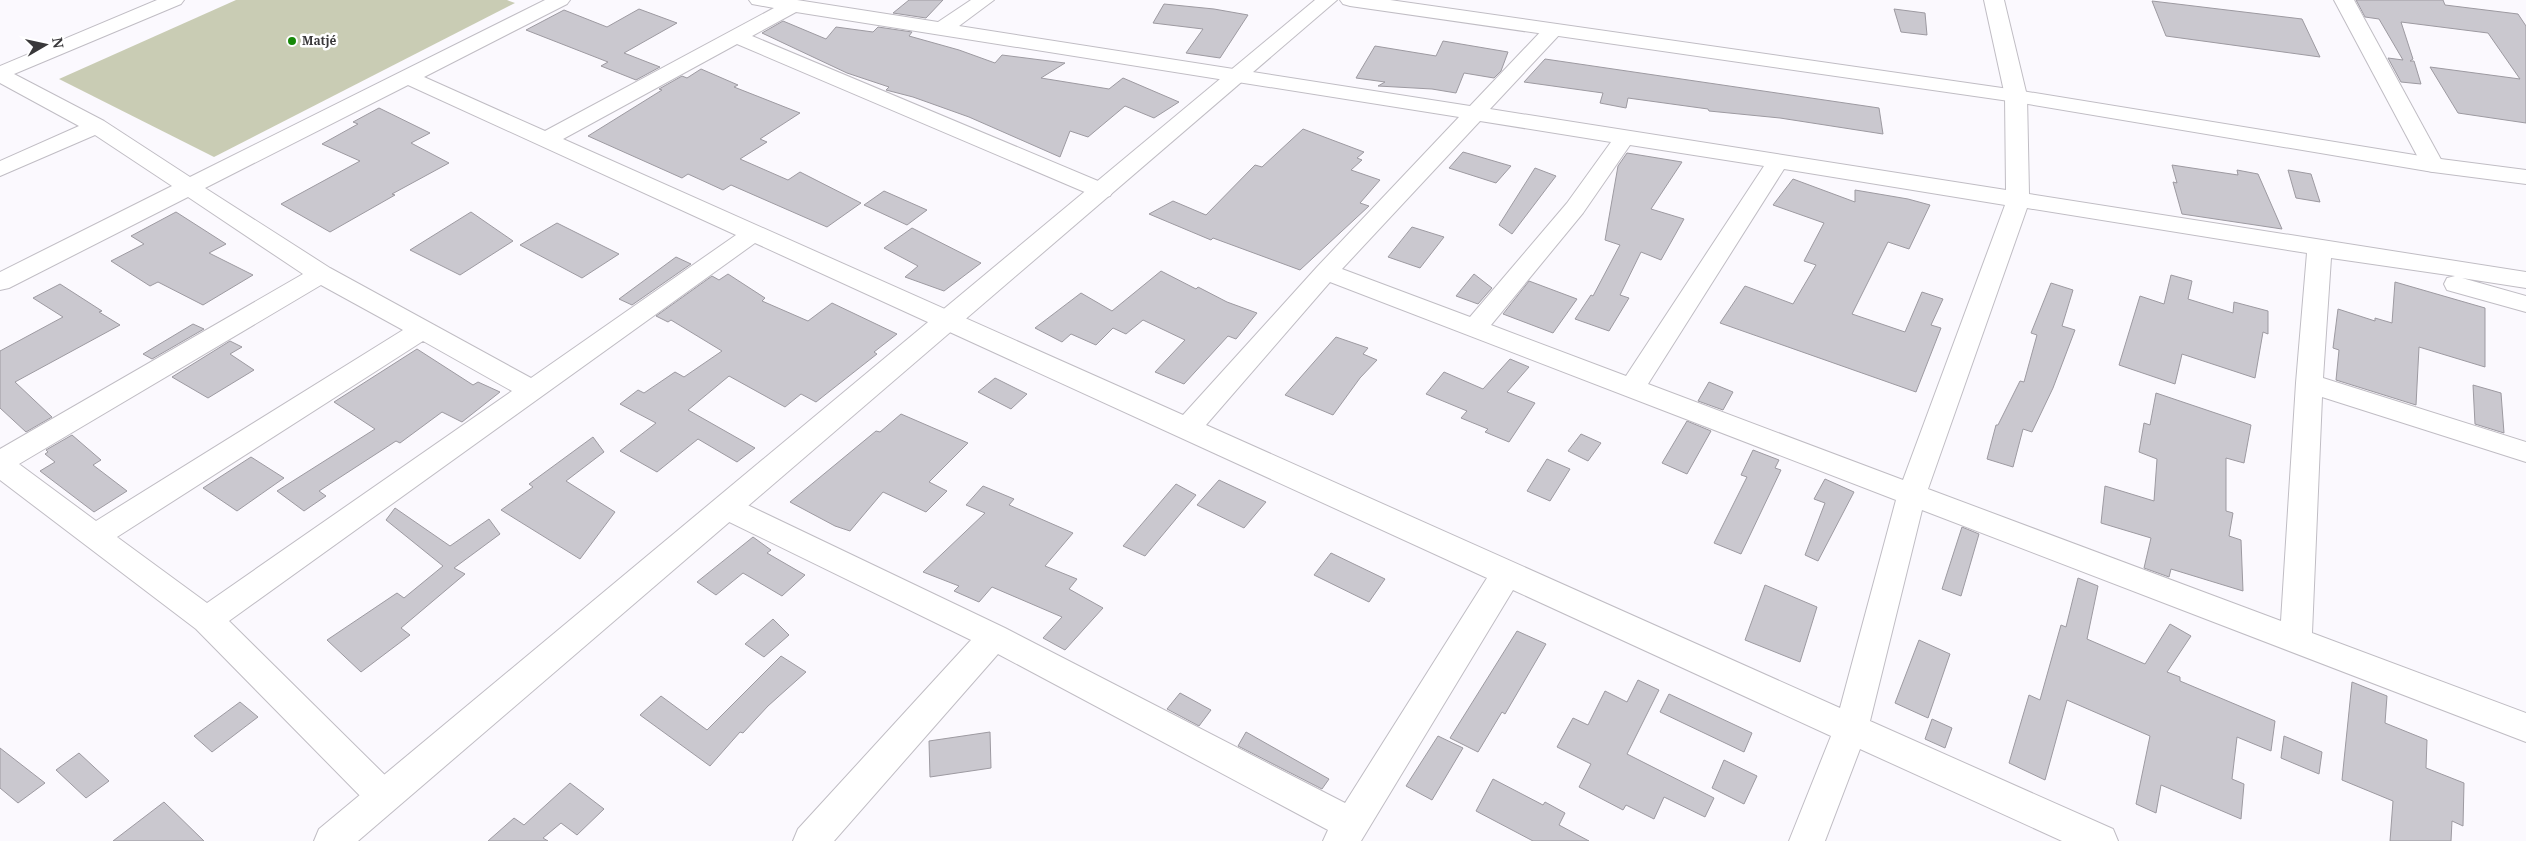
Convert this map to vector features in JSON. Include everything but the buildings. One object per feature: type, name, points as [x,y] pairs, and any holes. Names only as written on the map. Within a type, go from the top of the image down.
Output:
[{"type":"street","points":[[0,74],[174,0]]},
{"type":"street","points":[[0,282],[560,0]]},
{"type":"street","points":[[759,0],[2526,280]]},
{"type":"street","points":[[942,28],[984,0]]},
{"type":"street","points":[[332,841],[1327,0]]},
{"type":"street","points":[[1350,0],[2016,96],[2434,165],[2526,177]]},
{"type":"street","points":[[1807,841],[1851,728],[1912,494],[2018,200],[2016,96],[1994,0]]},
{"type":"street","points":[[2344,0],[2434,165]]},
{"type":"street","points":[[546,139],[794,6]]},
{"type":"street","points":[[1186,430],[1326,272],[1553,30]]},
{"type":"street","points":[[736,36],[1102,191]]},
{"type":"street","points":[[0,74],[96,126],[321,274],[532,390]]},
{"type":"street","points":[[408,77],[1186,430],[2100,841]]},
{"type":"street","points":[[0,169],[96,126]]},
{"type":"street","points":[[1475,328],[1575,208],[1625,137]]},
{"type":"street","points":[[1632,388],[1777,162]]},
{"type":"street","points":[[207,620],[754,233]]},
{"type":"street","points":[[2320,248],[2526,304]]},
{"type":"street","points":[[2296,640],[2309,383],[2320,248]]},
{"type":"street","points":[[1326,272],[2526,728]]},
{"type":"street","points":[[321,274],[0,464],[207,620],[383,796]]},
{"type":"street","points":[[95,536],[422,330]]},
{"type":"street","points":[[2309,383],[2526,452]]},
{"type":"street","points":[[727,508],[994,637],[1346,833],[1508,574]]},
{"type":"street","points":[[811,841],[994,637]]},
{"type":"green space","name":"Matjé","points":[[236,0],[507,0],[515,3],[214,157],[59,79]]},
{"type":"place","name":"Matjé","points":[[292,41]]}]
